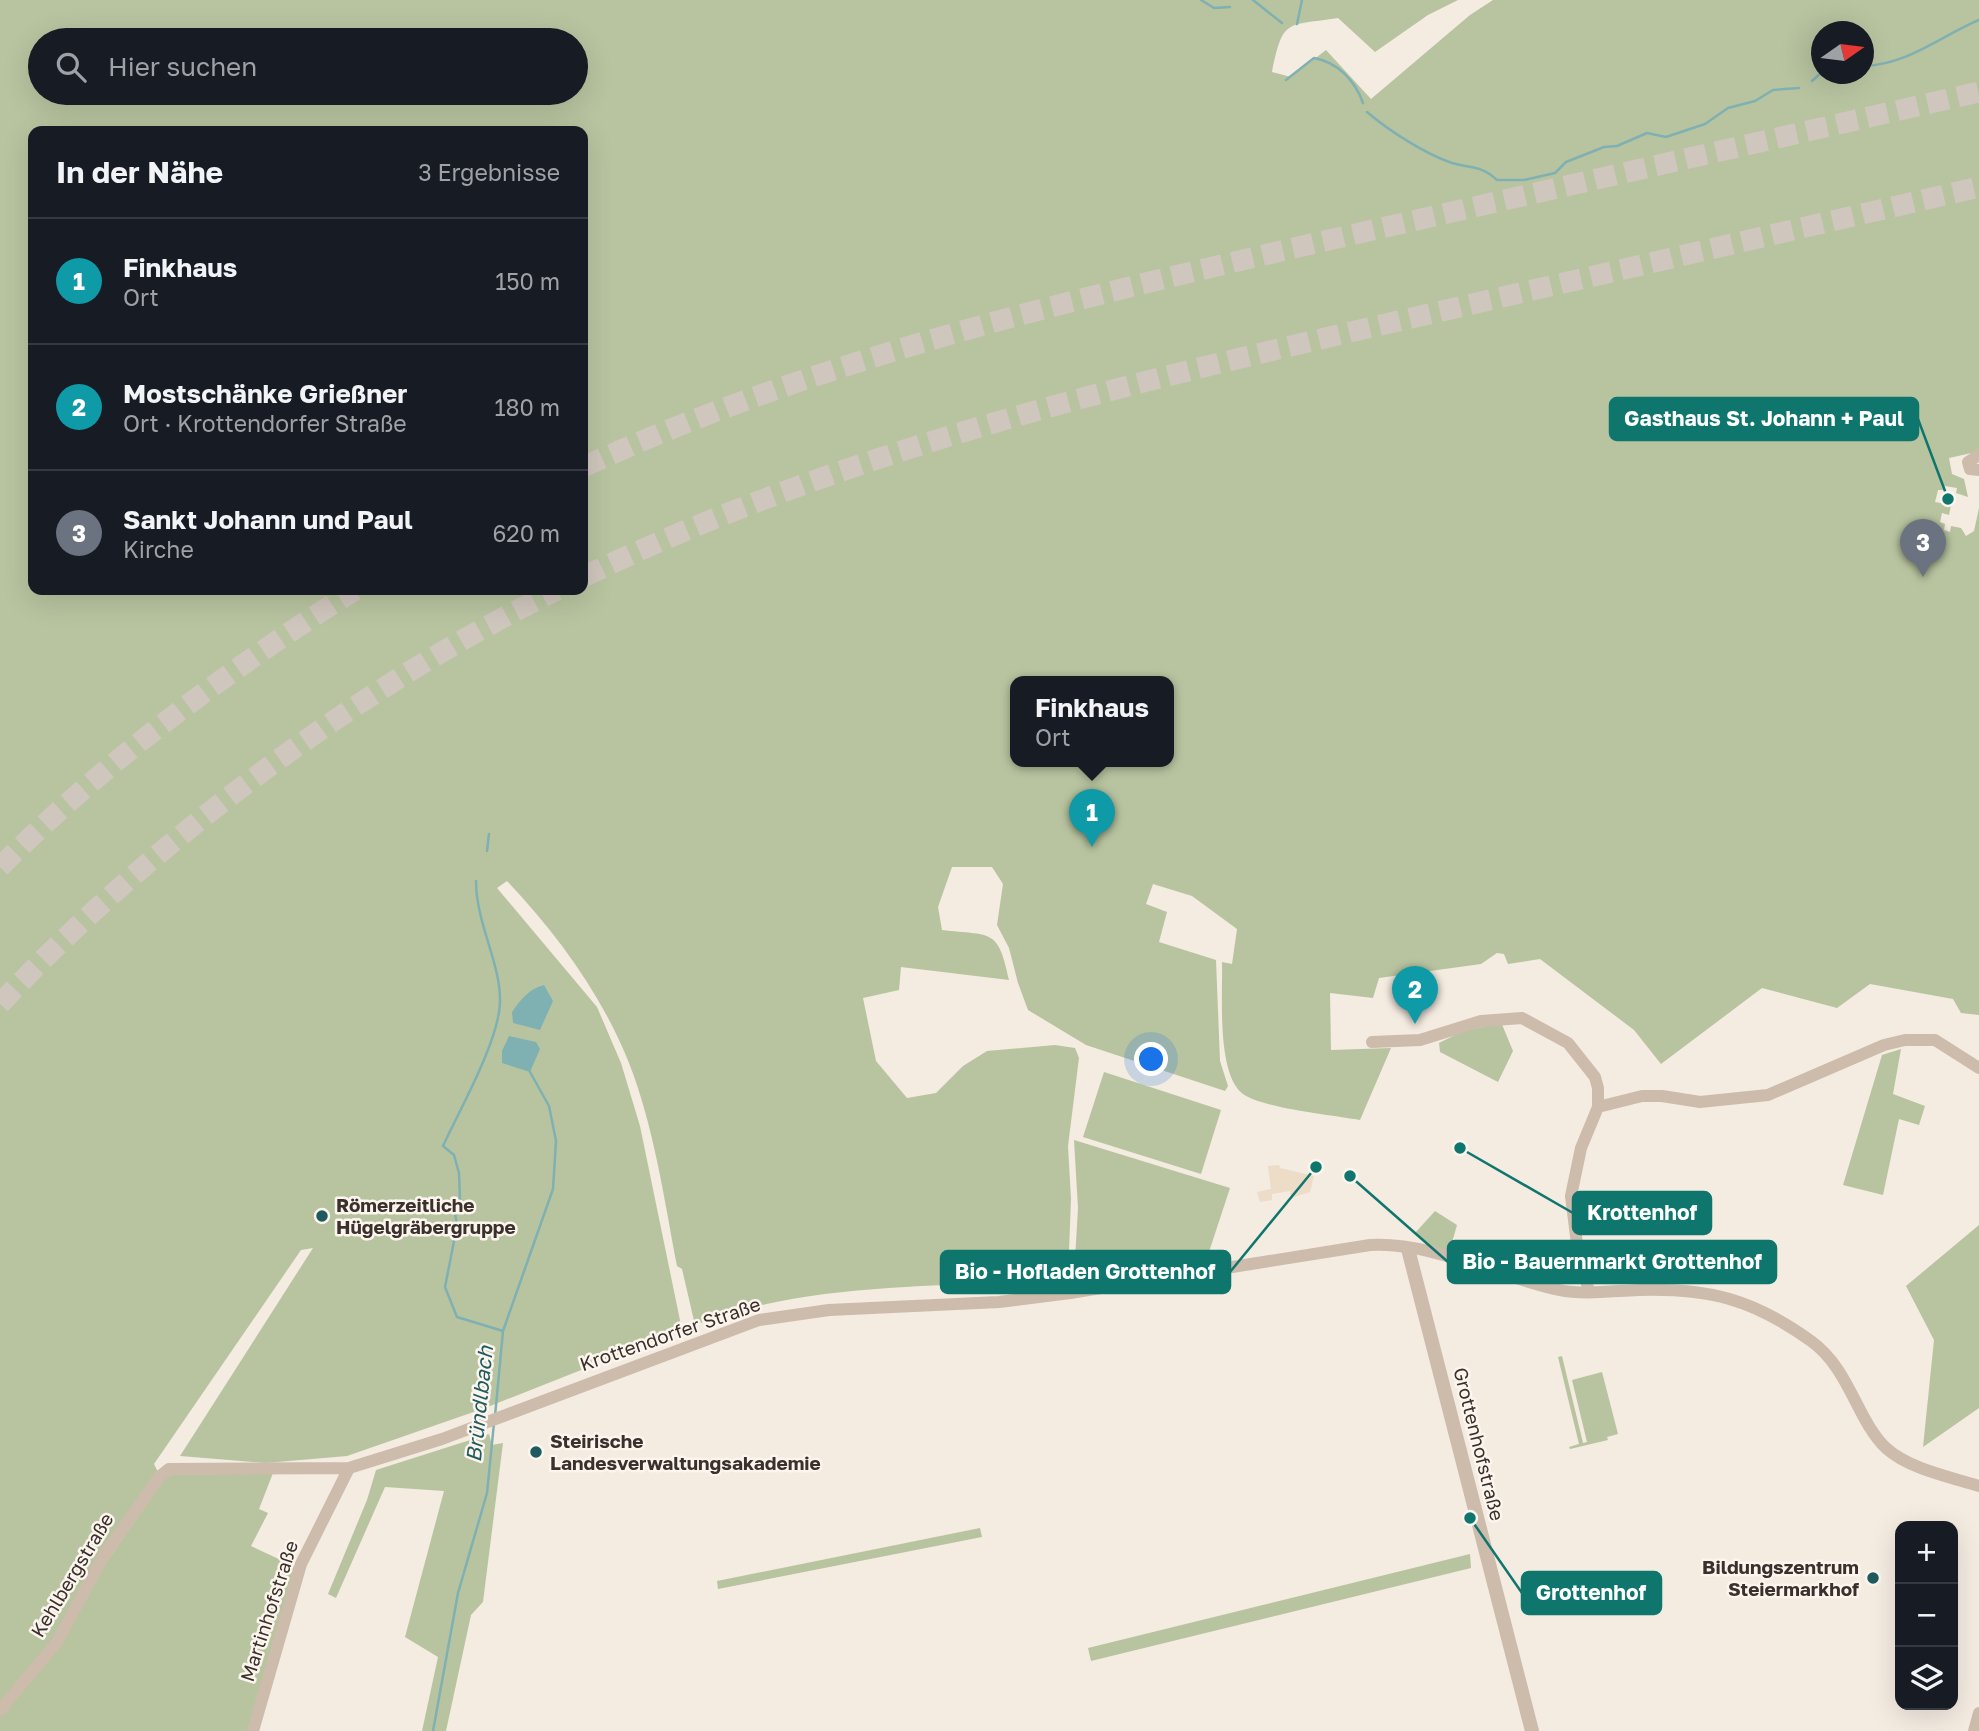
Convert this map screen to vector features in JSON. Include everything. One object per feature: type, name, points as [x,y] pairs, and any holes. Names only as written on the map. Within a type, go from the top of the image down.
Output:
[{"type":"street","points":[[1979,455],[1968,462],[1970,469],[1979,470]]},
{"type":"street","points":[[1372,1042],[1420,1040],[1481,1021],[1522,1018],[1564,1040],[1575,1051],[1597,1082],[1598,1107],[1581,1148],[1571,1196],[1577,1244],[1589,1292]]},
{"type":"street","points":[[1598,1107],[1642,1096],[1700,1102],[1768,1095],[1884,1045],[1905,1040],[1935,1040],[1979,1068]]},
{"type":"street","name":"Krottendorfer Straße","points":[[349,1468],[495,1419],[759,1320],[829,1310],[999,1302],[1394,1243],[1554,1289],[1589,1292],[1709,1292],[1737,1299],[1768,1312],[1820,1347],[1836,1366],[1886,1448],[1900,1458],[1979,1486]]},
{"type":"street","name":"Grottenhofstraße","points":[[1408,1249],[1532,1731]]},
{"type":"street","name":"Martinhofstraße","points":[[253,1731],[307,1550],[349,1468]]},
{"type":"street","name":"Kehlbergstraße","points":[[0,1710],[57,1642],[103,1557],[159,1477],[169,1469],[349,1468]]},
{"type":"street","points":[[1974,1731],[1979,1713]]},
{"type":"green space","points":[[0,0],[1458,0],[1428,15],[1375,52],[1338,18],[1297,24],[1284,33],[1272,72],[1291,77],[1326,50],[1371,99],[1470,15],[1493,0],[1979,0],[1979,455],[1976,452],[1949,458],[1952,474],[1964,479],[1968,497],[1956,493],[1957,488],[1945,486],[1944,490],[1938,490],[1935,502],[1951,505],[1949,515],[1942,513],[1940,522],[1945,524],[1944,530],[1950,532],[1951,526],[1961,528],[1966,536],[1974,531],[1979,508],[1979,1015],[1961,1013],[1953,999],[1870,984],[1837,1008],[1762,988],[1661,1064],[1634,1030],[1540,959],[1508,964],[1504,954],[1497,953],[1481,964],[1379,978],[1373,998],[1330,993],[1331,1050],[1391,1048],[1360,1120],[1252,1099],[1234,1084],[1228,1069],[1223,1032],[1222,962],[1232,964],[1237,929],[1192,896],[1153,884],[1146,904],[1167,912],[1159,942],[1216,960],[1220,1061],[1228,1086],[1225,1091],[1086,1045],[1028,1010],[1009,948],[997,925],[1003,884],[992,867],[952,867],[938,907],[942,930],[990,937],[1001,951],[1009,980],[901,967],[899,990],[863,998],[876,1061],[907,1098],[936,1093],[963,1066],[987,1051],[1055,1045],[1075,1048],[1079,1058],[1068,1146],[1071,1199],[1068,1278],[832,1293],[786,1300],[695,1325],[682,1269],[677,1266],[652,1137],[629,1063],[606,1013],[577,966],[507,881],[497,888],[597,1007],[621,1063],[640,1126],[682,1330],[485,1408],[347,1456],[266,1463],[180,1456],[313,1248],[301,1250],[154,1464],[158,1472],[59,1633],[0,1705]]},
{"type":"green space","points":[[1501,1022],[1513,1051],[1498,1082],[1440,1052],[1439,1043],[1459,1033]]},
{"type":"green space","points":[[1901,1049],[1893,1094],[1925,1106],[1919,1125],[1899,1119],[1883,1195],[1843,1185],[1882,1055]]},
{"type":"green space","points":[[1104,1072],[1221,1110],[1201,1174],[1083,1137]]},
{"type":"green space","points":[[1074,1140],[1230,1188],[1206,1261],[1191,1264],[1185,1258],[1074,1277],[1078,1208]]},
{"type":"green space","points":[[1435,1211],[1457,1225],[1449,1253],[1430,1247],[1415,1233]]},
{"type":"green space","points":[[1979,1225],[1979,1408],[1923,1447],[1934,1340],[1906,1286]]},
{"type":"green space","points":[[1562,1356],[1583,1443],[1587,1442],[1572,1380],[1602,1372],[1618,1434],[1607,1437],[1608,1440],[1570,1449],[1569,1447],[1579,1444],[1558,1357]]},
{"type":"green space","points":[[489,1434],[492,1445],[503,1443],[483,1602],[471,1615],[446,1731],[422,1731],[438,1657],[405,1637],[444,1491],[385,1487],[336,1598],[328,1594],[367,1500],[376,1470]]},
{"type":"green space","points":[[273,1473],[259,1509],[268,1513],[251,1546],[298,1568],[250,1731],[0,1731],[0,1716],[164,1479],[171,1475]]},
{"type":"green space","points":[[980,1528],[982,1537],[718,1589],[717,1581]]},
{"type":"green space","points":[[1470,1554],[1471,1568],[1091,1661],[1088,1648]]},
{"type":"shaded area","points":[[1279,1165],[1280,1168],[1314,1176],[1310,1192],[1291,1198],[1290,1191],[1272,1194],[1272,1200],[1260,1202],[1257,1192],[1271,1189],[1268,1166]]},
{"type":"water","points":[[544,985],[553,1001],[540,1030],[513,1023],[512,1012],[519,1003],[530,992]]},
{"type":"water","points":[[509,1036],[536,1042],[540,1049],[530,1072],[502,1063],[502,1051]]},
{"type":"waterway","points":[[1201,0],[1214,8],[1230,7]]},
{"type":"waterway","points":[[1253,0],[1282,23]]},
{"type":"waterway","points":[[1297,24],[1302,0]]},
{"type":"waterway","points":[[1874,65],[1910,55],[1979,20]]},
{"type":"waterway","points":[[1286,80],[1314,58],[1322,60],[1344,73],[1363,103]]},
{"type":"waterway","points":[[1367,112],[1407,141],[1441,159],[1481,170],[1497,180],[1524,180],[1555,173],[1566,162],[1604,147],[1617,146],[1647,133],[1666,137],[1705,124],[1728,108],[1755,101],[1773,90],[1799,88]]},
{"type":"waterway","name":"Bründlbach","points":[[487,851],[489,834]]},
{"type":"waterway","name":"Bründlbach","points":[[476,881],[480,912],[497,973],[500,1002],[498,1018],[486,1055],[443,1146],[454,1155],[459,1173],[460,1201],[455,1213],[457,1226],[445,1287],[457,1317],[503,1331],[495,1416]]},
{"type":"waterway","points":[[503,1331],[553,1189],[556,1141],[549,1106],[530,1072]]},
{"type":"waterway","name":"Bründlbach","points":[[433,1731],[458,1593],[487,1493],[494,1423]]},
{"type":"tunnel","points":[[588,465],[673,428],[765,393],[858,362],[1047,308],[1333,239],[1979,92]]},
{"type":"tunnel","points":[[588,575],[679,533],[776,495],[974,428],[1279,349],[1979,187]]},
{"type":"tunnel","points":[[0,867],[82,790],[170,718],[261,652],[347,595]]},
{"type":"tunnel","points":[[0,1004],[123,885],[260,773],[407,673],[547,595]]},
{"type":"place","name":"Gasthaus St. Johann + Paul","points":[[1948,499]]},
{"type":"place","name":"Sankt Johann und Paul","points":[[1923,577]]},
{"type":"place","name":"Finkhaus","points":[[1092,847]]},
{"type":"place","name":"Mostschänke Grießner","points":[[1415,1024]]},
{"type":"place","name":"Krottenhof","points":[[1460,1148]]},
{"type":"place","name":"Bio - Hofladen Grottenhof","points":[[1316,1167]]},
{"type":"place","name":"Bio - Bauernmarkt Grottenhof","points":[[1350,1176]]},
{"type":"place","name":"Römerzeitliche Hügelgräbergruppe","points":[[322,1216]]},
{"type":"place","name":"Steirische Landesverwaltungsakademie","points":[[536,1452]]},
{"type":"place","name":"Grottenhof","points":[[1470,1518]]},
{"type":"place","name":"Bildungszentrum Steiermarkhof","points":[[1873,1578]]}]
